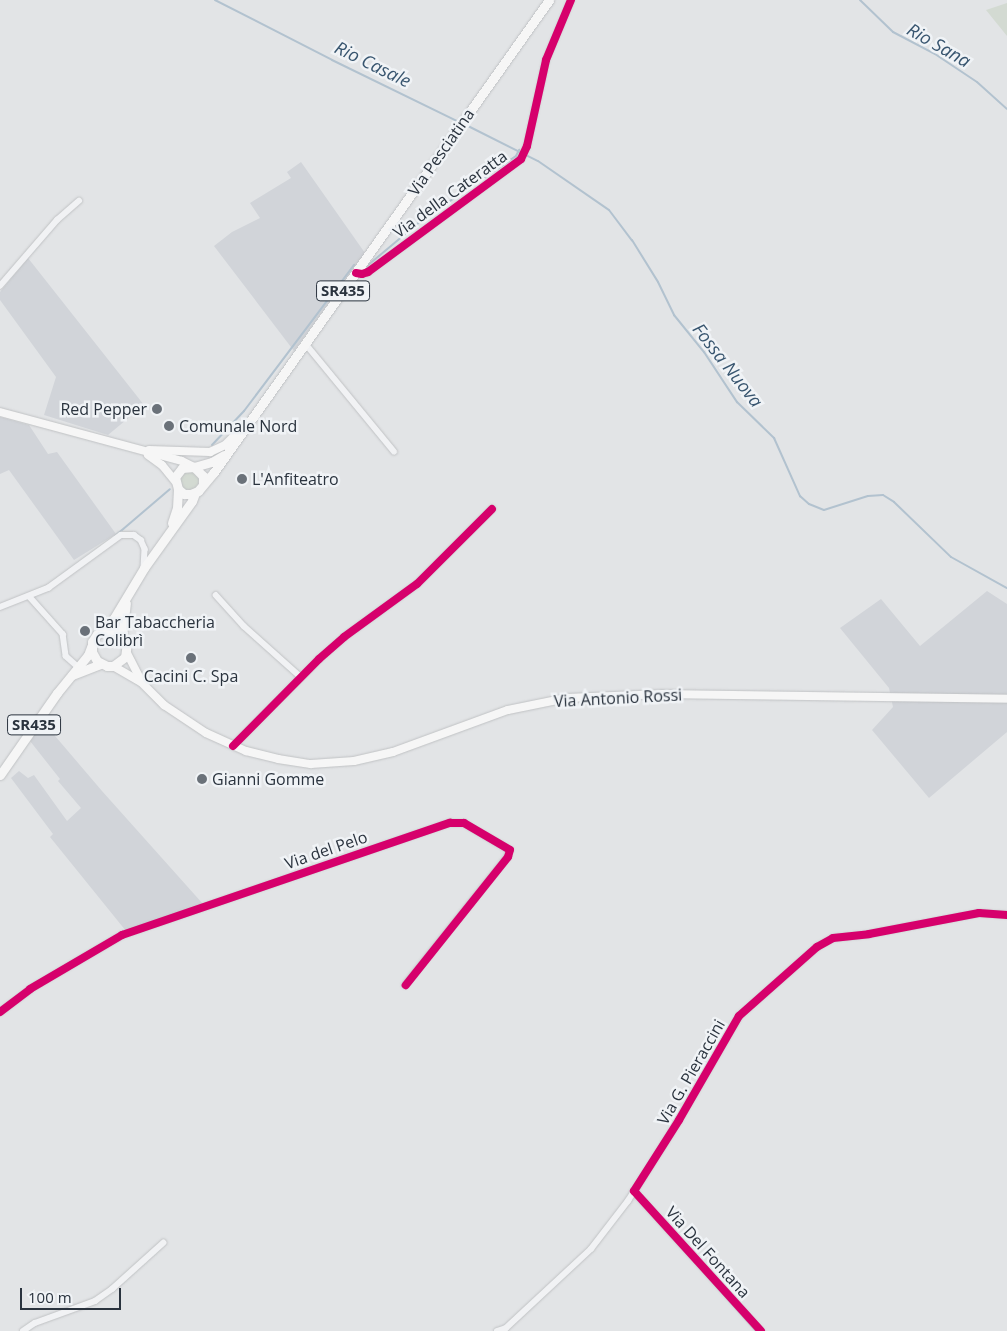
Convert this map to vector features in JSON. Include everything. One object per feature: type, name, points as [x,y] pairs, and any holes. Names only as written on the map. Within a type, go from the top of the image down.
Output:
[{"type":"main road","name":"Via Pesciatina","points":[[0,774],[69,676],[83,662],[97,634],[106,630],[144,568],[170,529],[192,501],[195,493],[229,452],[549,0]]},
{"type":"main road","points":[[0,412],[140,450],[194,467],[203,476],[203,484]]},
{"type":"main road","points":[[140,450],[191,452],[219,449],[252,419]]},
{"type":"main road","points":[[140,450],[162,465],[176,485],[188,494],[195,493]]},
{"type":"main road","name":"Via Pesciatina","points":[[170,529],[177,508],[177,473],[182,468],[194,467],[218,459],[229,452]]},
{"type":"main road","name":"Via Pesciatina","points":[[126,600],[122,635],[127,643],[127,653]]},
{"type":"main road","points":[[106,630],[117,631],[122,635]]},
{"type":"main road","points":[[91,647],[94,657],[102,664]]},
{"type":"main road","points":[[113,666],[122,661],[127,653]]},
{"type":"main road","points":[[127,653],[141,682]]},
{"type":"main road","points":[[69,676],[102,664],[113,666],[141,682]]},
{"type":"main road","name":"Via Antonio Rossi","points":[[141,682],[180,717],[206,733],[234,746],[264,756],[295,762],[323,764],[354,761],[406,748],[508,710],[567,698],[663,694],[1007,699]]},
{"type":"street","name":"Via della Cateratta","points":[[356,273],[368,272],[521,159],[526,151],[546,60],[571,0]]},
{"type":"street","points":[[0,286],[57,220],[79,200]]},
{"type":"street","points":[[306,344],[394,451]]},
{"type":"street","points":[[234,746],[301,677],[344,637],[417,584],[492,509]]},
{"type":"street","points":[[0,607],[30,597],[48,588],[121,535],[134,535],[141,540],[145,549],[144,568]]},
{"type":"street","points":[[216,595],[244,626],[301,677]]},
{"type":"street","points":[[30,597],[63,634],[66,656],[77,666]]},
{"type":"street","name":"Via del Pelo","points":[[0,1012],[30,989],[122,935],[450,823],[464,823],[510,850],[508,857],[406,985]]},
{"type":"street","name":"Via G. Pieraccini","points":[[497,1331],[506,1328],[592,1249],[634,1191],[679,1120],[739,1016],[817,947],[832,938],[869,934],[980,913],[1007,914]]},
{"type":"street","name":"Via Del Fontana","points":[[634,1191],[761,1331]]},
{"type":"street","points":[[23,1331],[35,1323],[95,1300],[112,1289],[163,1243]]},
{"type":"shaded area","points":[[1007,3],[1007,36],[986,10]]},
{"type":"shaded area","points":[[301,162],[365,253],[294,351],[214,246],[232,232],[260,218],[250,203],[291,178],[287,172]]},
{"type":"shaded area","points":[[28,258],[144,405],[108,435],[44,415],[56,377],[0,300],[0,292]]},
{"type":"shaded area","points":[[0,417],[29,425],[48,454],[57,452],[116,534],[74,560],[9,470],[0,474]]},
{"type":"shaded area","points":[[189,470],[196,473],[199,480],[196,487],[189,490],[182,487],[179,480],[182,473]]},
{"type":"shaded area","points":[[987,591],[1007,604],[1007,732],[929,798],[872,730],[893,707],[889,688],[840,628],[881,599],[920,646]]},
{"type":"shaded area","points":[[44,723],[203,904],[126,931],[50,837],[53,834],[11,778],[19,771],[28,778],[34,775],[67,821],[81,808],[58,781],[60,779],[30,741]]},
{"type":"waterway","name":"Rio Casale","points":[[215,0],[459,122]]},
{"type":"waterway","name":"Rio Sana","points":[[860,0],[893,32],[935,54],[977,82],[1007,109]]},
{"type":"waterway","name":"Fossa Nuova","points":[[466,125],[538,161],[609,210],[632,240],[658,282],[674,315],[704,352],[737,402],[774,438],[800,496],[809,504],[824,510],[868,496],[883,495],[894,502],[951,557],[1007,588]]},
{"type":"waterway","points":[[367,266],[422,220],[516,156],[519,150]]},
{"type":"waterway","points":[[212,445],[244,411],[354,265]]},
{"type":"waterway","points":[[115,536],[170,489]]},
{"type":"waterway","points":[[687,1253],[756,1331]]},
{"type":"cycle path","points":[[356,273],[368,272],[521,159],[527,146],[546,60],[571,0]]},
{"type":"cycle path","points":[[233,746],[319,659],[344,637],[417,584],[492,509]]},
{"type":"cycle path","points":[[0,1012],[30,989],[122,935],[450,823],[464,823],[510,850],[508,857],[406,985]]},
{"type":"cycle path","points":[[761,1331],[634,1191],[679,1120],[739,1016],[817,947],[833,938],[869,934],[979,913],[1007,915]]},
{"type":"place","name":"Red Pepper","points":[[157,409]]},
{"type":"place","name":"Comunale Nord","points":[[169,426]]},
{"type":"place","name":"L'Anfiteatro","points":[[242,479]]},
{"type":"place","name":"Bar Tabaccheria Colibrì","points":[[85,631]]},
{"type":"place","name":"Cacini C. Spa","points":[[191,658]]},
{"type":"place","name":"Gianni Gomme","points":[[202,779]]}]
